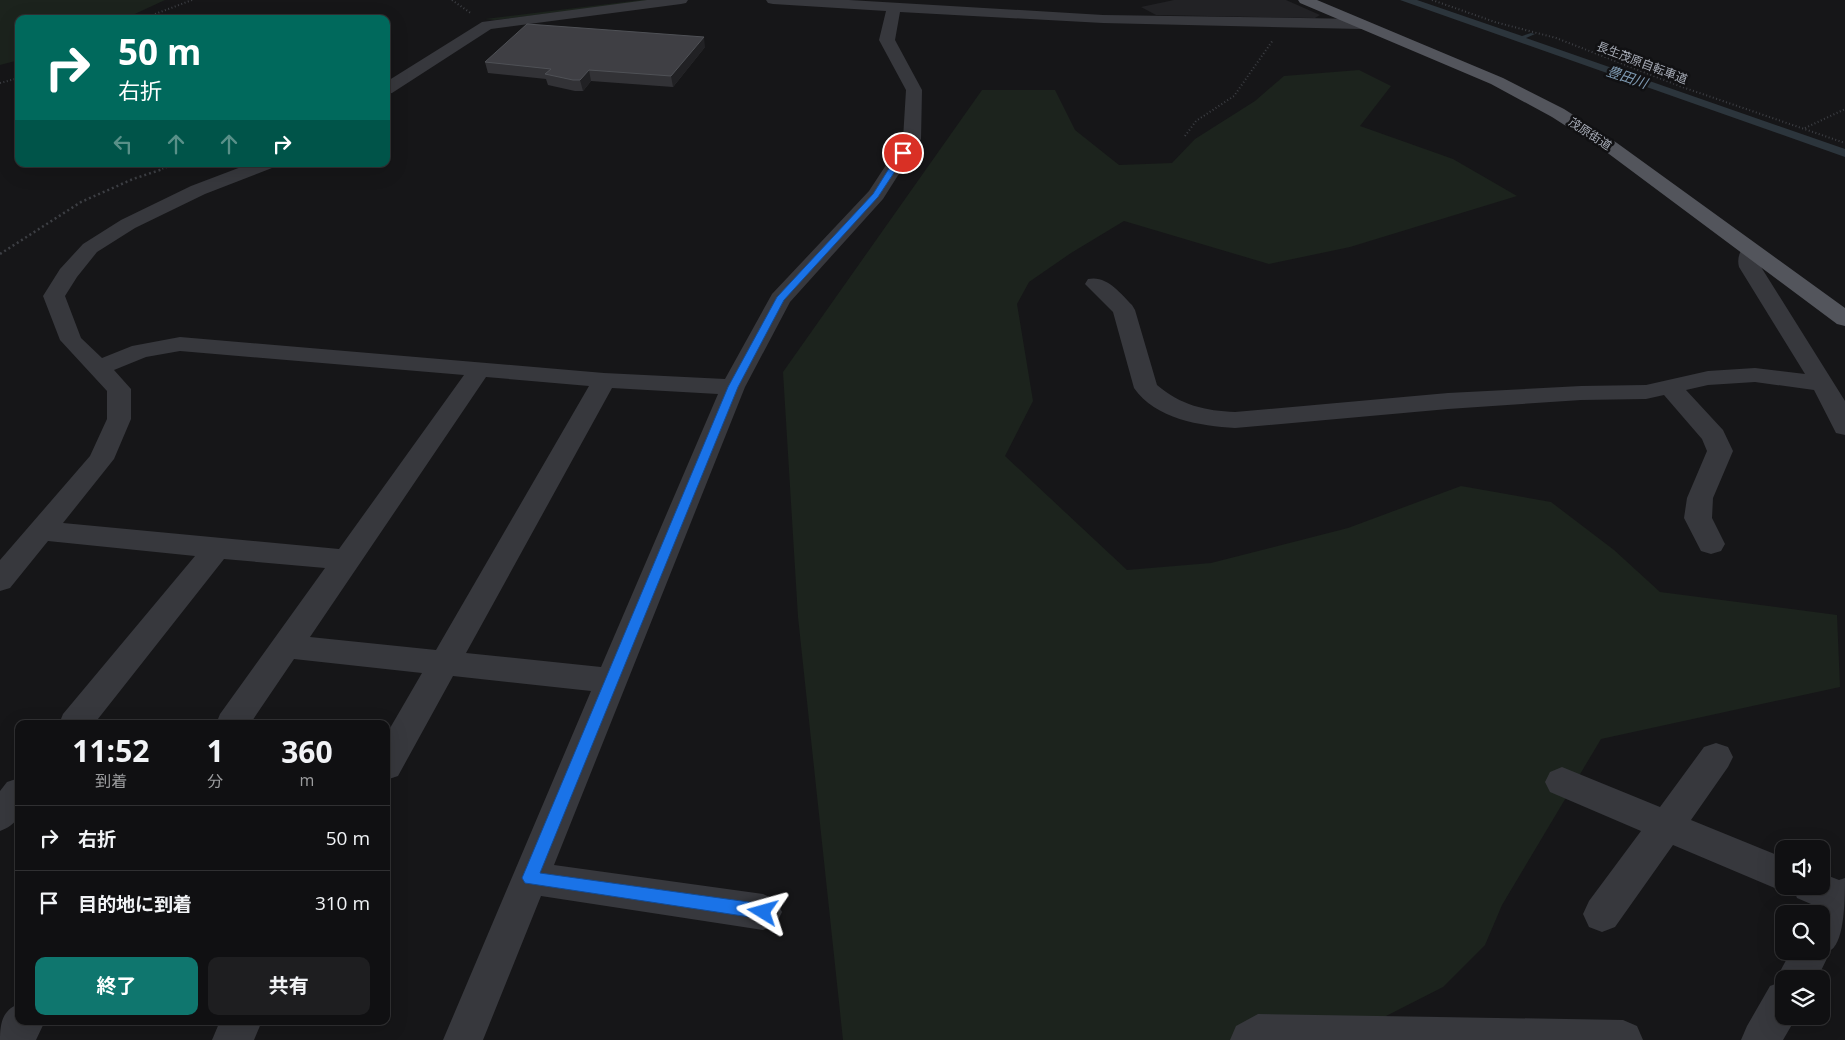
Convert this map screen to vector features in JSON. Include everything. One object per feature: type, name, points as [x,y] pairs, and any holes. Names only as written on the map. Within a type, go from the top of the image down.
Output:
[{"type":"main road","name":"茂原街道","points":[[1305,0],[1497,81],[1558,114],[1611,147],[1845,319]]},
{"type":"street","points":[[390,86],[487,25],[681,0]]},
{"type":"street","points":[[773,0],[1149,21],[1361,24]]},
{"type":"street","points":[[971,0],[992,13]]},
{"type":"street","points":[[463,1040],[733,387],[780,299],[876,196],[912,139],[914,90],[887,40],[894,7]]},
{"type":"street","points":[[0,580],[101,459],[119,420],[119,389],[71,340],[54,296],[68,274],[90,248],[128,224],[198,190],[257,167]]},
{"type":"street","points":[[1750,250],[1748,260],[1750,267],[1840,413],[1845,427]]},
{"type":"street","points":[[1096,284],[1124,310],[1146,388],[1157,398],[1184,412],[1211,418],[1235,420],[1457,400],[1581,393],[1646,392],[1708,378],[1754,375],[1820,383]]},
{"type":"street","points":[[97,368],[140,351],[180,344],[604,380],[733,387]]},
{"type":"street","points":[[235,720],[345,560],[480,370]]},
{"type":"street","points":[[390,759],[604,380]]},
{"type":"street","points":[[1670,387],[1714,436],[1720,451],[1700,498],[1698,518],[1711,544]]},
{"type":"street","points":[[40,532],[345,560]]},
{"type":"street","points":[[78,720],[216,549]]},
{"type":"street","points":[[287,646],[611,681]]},
{"type":"street","points":[[1602,914],[1716,757]]},
{"type":"street","points":[[1562,782],[1775,871]]},
{"type":"street","points":[[0,816],[15,798]]},
{"type":"street","points":[[530,878],[763,912]]},
{"type":"street","points":[[1761,1040],[1775,1016]]},
{"type":"street","points":[[12,1040],[22,1025]]},
{"type":"street","points":[[232,1040],[240,1025]]},
{"type":"street","points":[[1250,1040],[1258,1034],[1623,1040]]},
{"type":"path","points":[[153,15],[192,0]]},
{"type":"path","name":"長生茂原自転車道","points":[[1432,0],[1495,22],[1556,38],[1682,87],[1845,143]]},
{"type":"path","points":[[1185,136],[1196,121],[1234,96],[1287,22]]},
{"type":"path","points":[[0,83],[15,79]]},
{"type":"path","points":[[1805,128],[1845,109]]},
{"type":"path","points":[[0,254],[81,202],[133,179],[167,167]]},
{"type":"shaded area","points":[[0,0],[165,0],[133,15],[15,15],[15,61],[0,65]]},
{"type":"shaded area","points":[[641,0],[657,0],[495,20],[485,19]]},
{"type":"shaded area","points":[[1174,0],[1286,0],[1320,15],[1315,18],[1156,15],[1141,7]]},
{"type":"shaded area","points":[[1359,70],[1391,86],[1360,126],[1453,159],[1517,196],[1350,247],[1269,264],[1124,221],[1071,253],[1029,282],[1017,304],[1033,401],[1005,456],[1127,570],[1211,563],[1348,528],[1461,486],[1551,502],[1614,550],[1660,592],[1837,615],[1840,687],[1601,739],[1502,905],[1485,945],[1443,987],[1339,1040],[843,1040],[798,617],[783,372],[982,90],[1055,90],[1075,130],[1119,165],[1172,163],[1195,139],[1255,101],[1284,76]]},
{"type":"water","name":"豊田川","points":[[1400,0],[1417,0],[1522,36],[1531,33],[1535,34],[1526,38],[1845,149],[1845,157]]},
{"type":"building","points":[[527,24],[704,37],[671,76],[589,70],[580,80],[573,80],[545,74],[551,69],[485,62]]},
{"type":"route","points":[[763,912],[530,878],[733,387],[780,299],[876,196],[903,153]]}]
